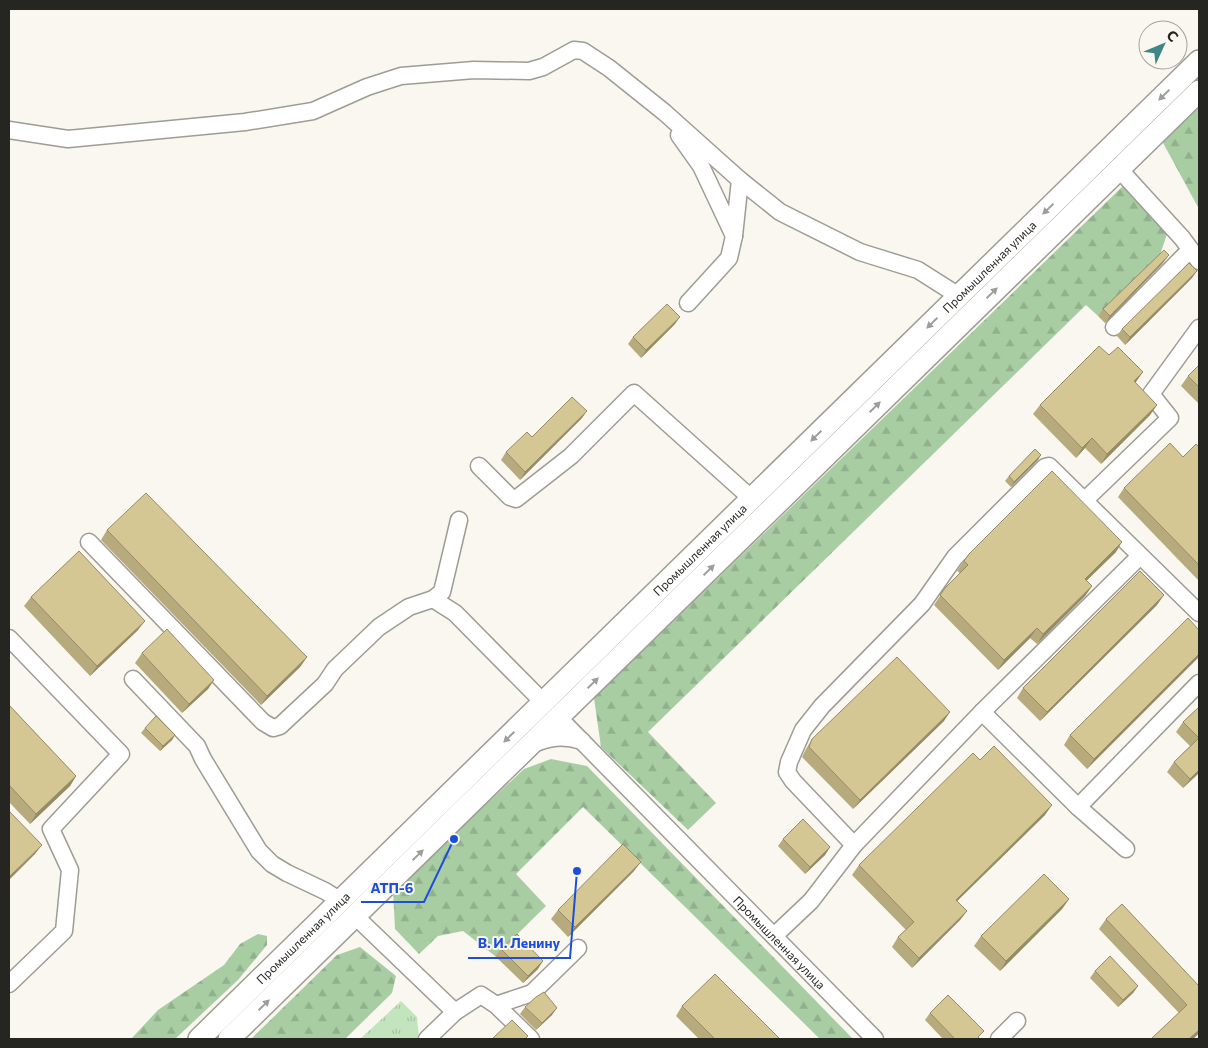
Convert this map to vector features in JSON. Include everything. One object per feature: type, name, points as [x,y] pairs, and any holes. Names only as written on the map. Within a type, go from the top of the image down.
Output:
[{"type":"main road","name":"Промышленная улица","points":[[229,1039],[348,909],[1111,162],[1199,61]]},
{"type":"main road","name":"Промышленная улица","points":[[759,506],[959,296],[1111,162],[1199,91]]},
{"type":"main road","name":"Промышленная улица","points":[[200,1039],[528,747],[551,710]]},
{"type":"street","points":[[9,130],[68,139],[245,122],[313,111],[367,86],[401,76],[474,70],[529,71],[543,68],[574,50],[583,51],[609,68],[664,112],[740,180],[780,212],[860,252],[918,270],[959,296]]},
{"type":"street","points":[[664,112],[701,166],[734,236]]},
{"type":"street","points":[[1111,162],[1165,218],[1195,256],[1114,327]]},
{"type":"street","points":[[688,303],[728,258],[734,236],[740,180]]},
{"type":"street","points":[[1084,501],[1170,418],[1151,394],[1199,328]]},
{"type":"street","points":[[479,466],[510,498],[516,499],[571,456],[634,393],[759,506]]},
{"type":"street","points":[[854,845],[792,781],[787,772],[789,762],[803,730],[822,706],[922,604],[954,557],[1045,467],[1049,466],[1199,613]]},
{"type":"street","points":[[90,542],[263,722],[273,728],[280,726],[325,684],[335,669],[379,627],[408,607],[433,599],[442,592],[459,520]]},
{"type":"street","points":[[774,936],[811,901],[854,845],[982,712],[1140,556]]},
{"type":"street","points":[[433,599],[455,613],[551,710]]},
{"type":"street","points":[[9,638],[121,754],[51,829],[70,870],[64,930],[9,984]]},
{"type":"street","points":[[133,680],[197,746],[259,851],[272,864],[287,874],[326,890],[455,1012]]},
{"type":"street","points":[[1078,808],[1199,683]]},
{"type":"street","name":"Промышленная улица","points":[[551,710],[875,1039]]},
{"type":"street","points":[[982,712],[1078,808],[1126,849]]},
{"type":"street","points":[[528,747],[543,740],[558,737],[570,737],[582,741]]},
{"type":"street","points":[[496,1005],[532,992],[578,948]]},
{"type":"street","points":[[427,1039],[455,1012],[481,995],[496,1005],[531,1039]]},
{"type":"street","points":[[999,1039],[1017,1021]]},
{"type":"green space","points":[[1199,107],[1199,209],[1162,141]]},
{"type":"green space","points":[[1123,186],[1168,231],[1159,258],[1098,316],[1086,305],[648,732],[716,803],[688,830],[601,747],[594,698]]},
{"type":"green space","points":[[551,759],[587,766],[853,1039],[820,1039],[583,807],[516,874],[546,906],[495,956],[463,931],[438,936],[419,954],[395,929],[393,891],[524,769]]},
{"type":"green space","points":[[258,934],[267,936],[267,945],[238,980],[175,1039],[131,1039],[158,1010],[224,965],[240,944]]},
{"type":"green space","points":[[360,947],[396,976],[392,993],[345,1039],[251,1039],[337,955]]},
{"type":"green space","points":[[401,1001],[417,1017],[419,1038],[360,1039]]},
{"type":"building","points":[[1164,250],[1169,255],[1110,316],[1103,309]]},
{"type":"building","points":[[1189,263],[1197,271],[1130,337],[1122,329]]},
{"type":"building","points":[[667,304],[680,317],[646,350],[633,337]]},
{"type":"building","points":[[1099,346],[1109,355],[1118,347],[1143,372],[1134,381],[1157,405],[1107,454],[1092,438],[1082,448],[1040,405]]},
{"type":"building","points":[[1199,365],[1199,387],[1188,376]]},
{"type":"building","points":[[572,397],[587,411],[525,472],[506,452],[527,432],[532,437]]},
{"type":"building","points":[[1170,443],[1183,457],[1196,444],[1199,447],[1199,565],[1124,488]]},
{"type":"building","points":[[1035,449],[1041,455],[1014,482],[1009,476]]},
{"type":"building","points":[[1052,471],[1122,542],[1085,579],[1092,586],[1043,634],[1037,628],[1004,660],[940,595],[968,565],[964,561],[969,554]]},
{"type":"building","points":[[146,493],[307,657],[267,696],[107,530]]},
{"type":"building","points":[[79,551],[145,621],[97,666],[31,597]]},
{"type":"building","points":[[1140,571],[1164,595],[1047,712],[1023,688]]},
{"type":"building","points":[[1188,618],[1199,630],[1199,654],[1094,759],[1070,735]]},
{"type":"building","points":[[167,629],[214,680],[189,704],[142,653]]},
{"type":"building","points":[[897,657],[950,712],[860,800],[809,747],[812,739]]},
{"type":"building","points":[[9,705],[76,776],[36,814],[9,785]]},
{"type":"building","points":[[1199,707],[1199,738],[1183,722]]},
{"type":"building","points":[[156,716],[175,735],[163,746],[145,728]]},
{"type":"building","points":[[1199,738],[1199,770],[1190,779],[1174,762]]},
{"type":"building","points":[[994,746],[1052,805],[956,900],[967,911],[919,958],[898,937],[914,922],[859,865],[973,753],[980,760]]},
{"type":"building","points":[[9,811],[42,845],[9,877]]},
{"type":"building","points":[[803,819],[830,847],[810,867],[783,839]]},
{"type":"building","points":[[623,844],[641,862],[575,927],[558,910]]},
{"type":"building","points":[[1044,874],[1069,899],[1006,961],[981,936]]},
{"type":"building","points":[[1122,904],[1199,986],[1199,1030],[1189,1039],[1151,1039],[1187,1005],[1106,919]]},
{"type":"building","points":[[517,934],[543,961],[528,976],[501,949]]},
{"type":"building","points":[[1110,956],[1138,986],[1123,1000],[1095,971]]},
{"type":"building","points":[[715,974],[780,1039],[715,1039],[682,1006]]},
{"type":"building","points":[[544,992],[557,1008],[542,1023],[525,1007]]},
{"type":"building","points":[[948,995],[984,1031],[978,1037],[980,1039],[955,1039],[930,1013]]},
{"type":"building","points":[[512,1020],[528,1036],[525,1039],[492,1039]]},
{"type":"place","name":"АТП-6","points":[[454,839]]},
{"type":"place","name":"В. И. Ленину","points":[[577,871]]}]
